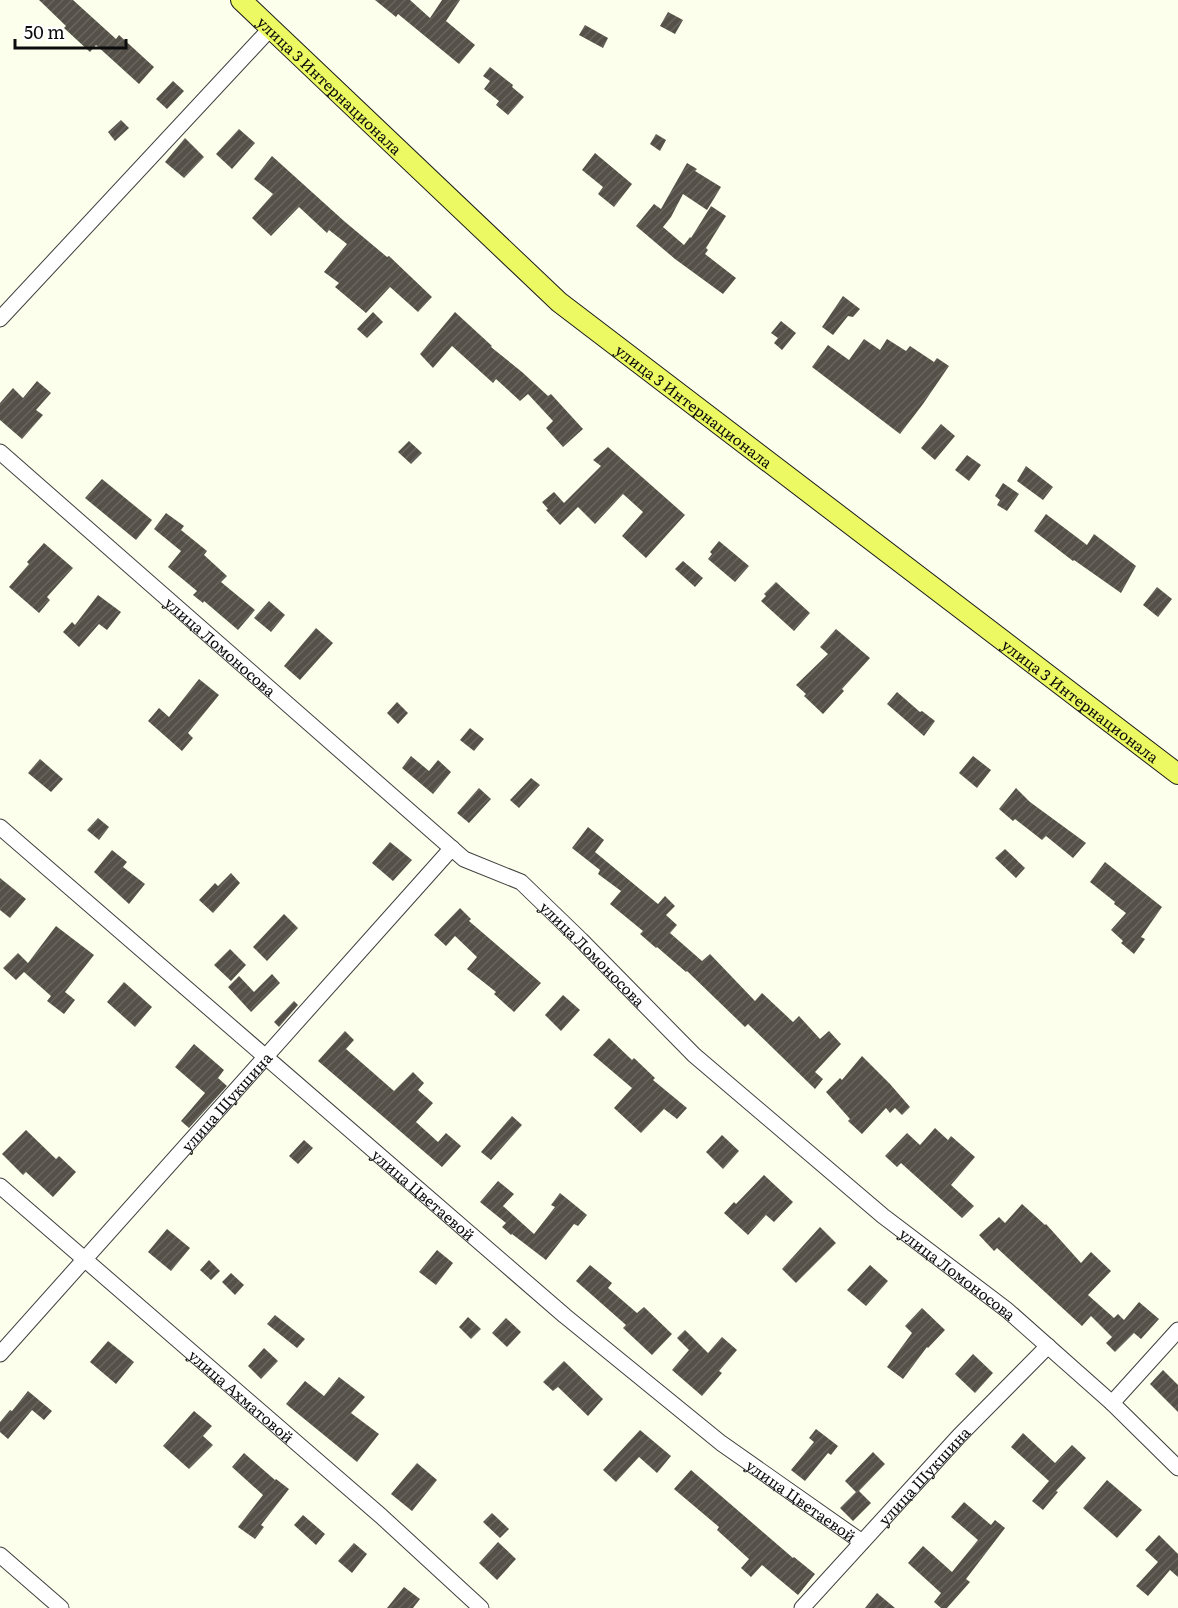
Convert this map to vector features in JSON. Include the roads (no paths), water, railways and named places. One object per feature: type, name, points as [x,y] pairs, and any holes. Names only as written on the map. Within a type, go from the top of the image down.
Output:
[{"type":"main road","name":"улица 3 Интернационала","points":[[241,0],[559,302],[1178,774]]},
{"type":"street","points":[[0,320],[270,29]]},
{"type":"street","name":"улица Ломоносова","points":[[0,452],[464,859],[521,882],[694,1055],[883,1216],[1007,1310],[1112,1403],[1178,1468]]},
{"type":"street","name":"улица Цветаевой","points":[[0,827],[602,1346],[721,1443],[862,1542]]},
{"type":"street","name":"улица Шукшина","points":[[0,1354],[452,848]]},
{"type":"street","name":"улица Ахматовой","points":[[0,1186],[381,1516],[481,1608]]},
{"type":"street","points":[[1112,1403],[1178,1330]]},
{"type":"street","name":"улица Шукшина","points":[[802,1608],[959,1436],[1048,1346]]},
{"type":"street","points":[[0,1555],[61,1608]]}]
